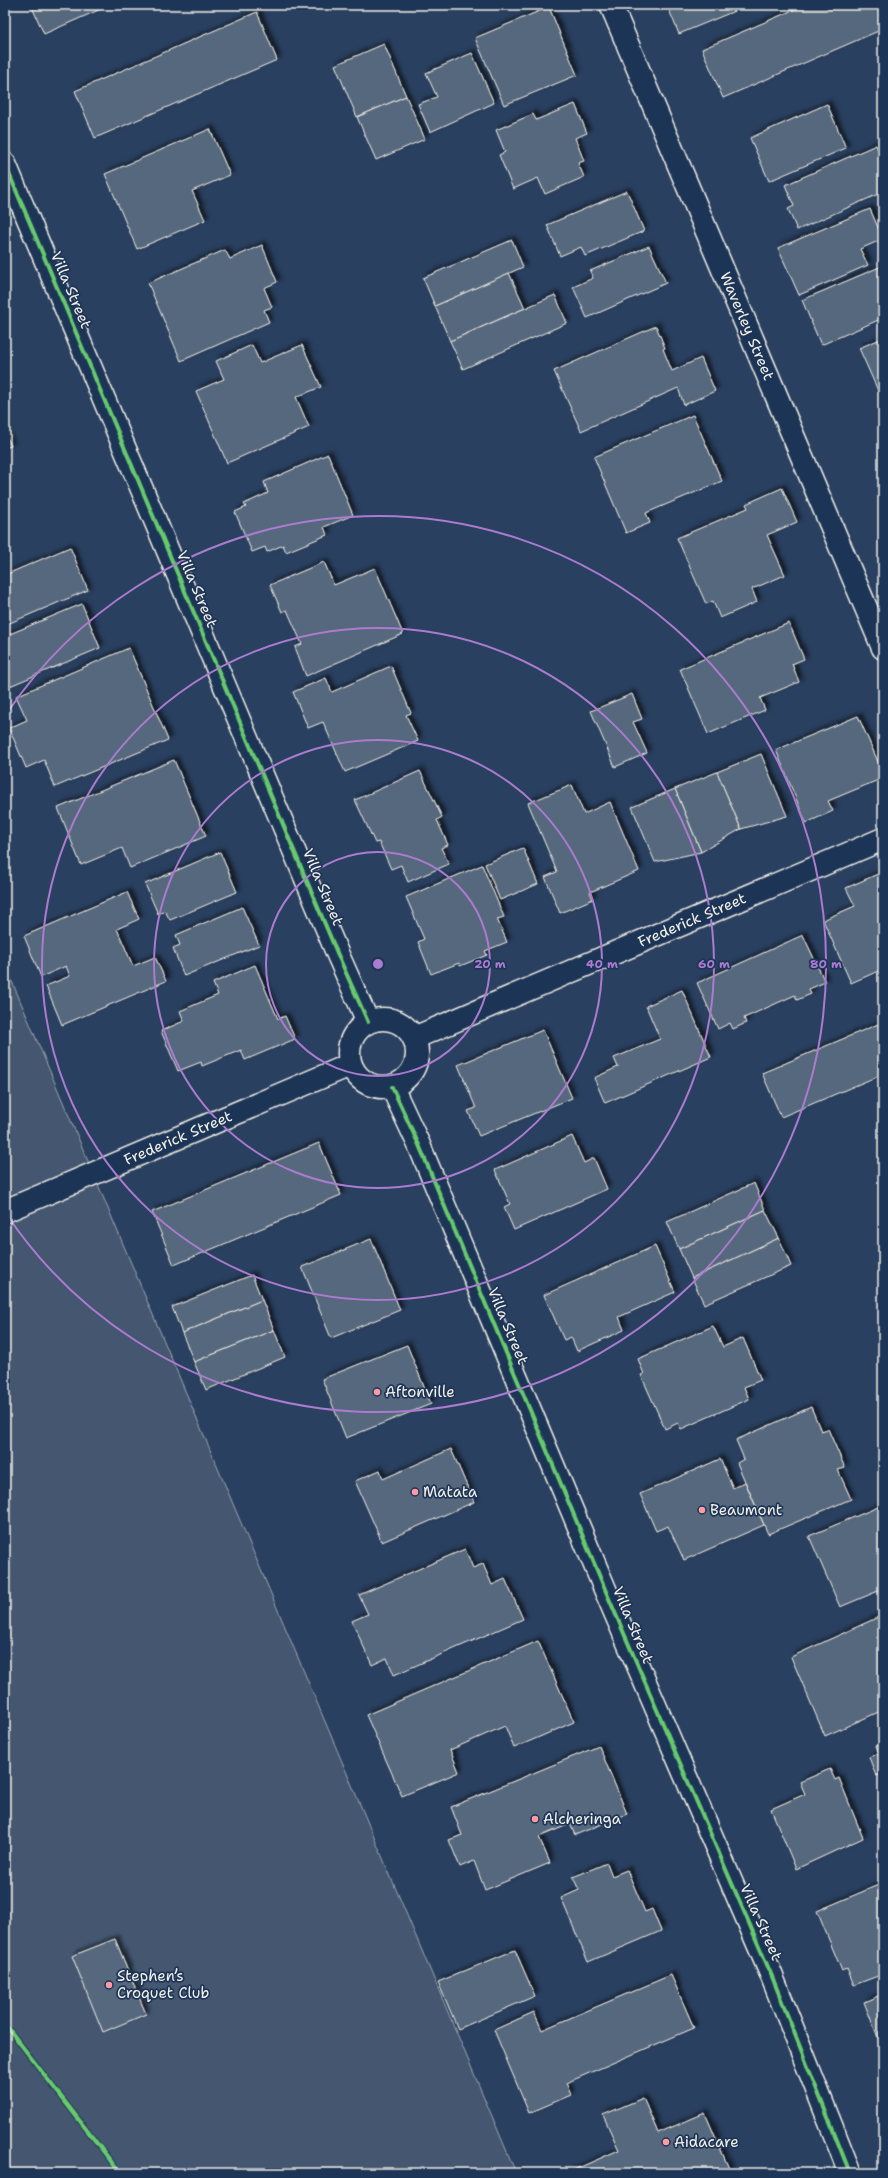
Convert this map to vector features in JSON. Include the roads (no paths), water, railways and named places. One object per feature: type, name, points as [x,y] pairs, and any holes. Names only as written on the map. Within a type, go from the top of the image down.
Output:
[{"type":"street","name":"Waverley Street","points":[[611,5],[883,648]]},
{"type":"street","name":"Villa Street","points":[[5,164],[338,955],[368,1022]]},
{"type":"street","name":"Frederick Street","points":[[414,1038],[883,839]]},
{"type":"street","points":[[379,1018],[399,1022],[414,1038],[417,1058],[414,1067],[409,1076],[392,1087],[382,1088],[363,1081],[355,1074],[350,1065],[349,1045],[353,1035],[360,1027],[368,1022],[379,1018]]},
{"type":"street","name":"Frederick Street","points":[[5,1210],[350,1065]]},
{"type":"street","name":"Villa Street","points":[[392,1087],[419,1145],[607,1594],[771,1974],[850,2173]]},
{"type":"place","name":"Aftonville","points":[[377,1392]]},
{"type":"place","name":"Matata","points":[[415,1492]]},
{"type":"place","name":"Beaumont","points":[[702,1510]]},
{"type":"place","name":"Alcheringa","points":[[535,1819]]},
{"type":"place","name":"Stephen’s Croquet Club","points":[[109,1985]]},
{"type":"place","name":"Aidacare","points":[[666,2142]]}]
